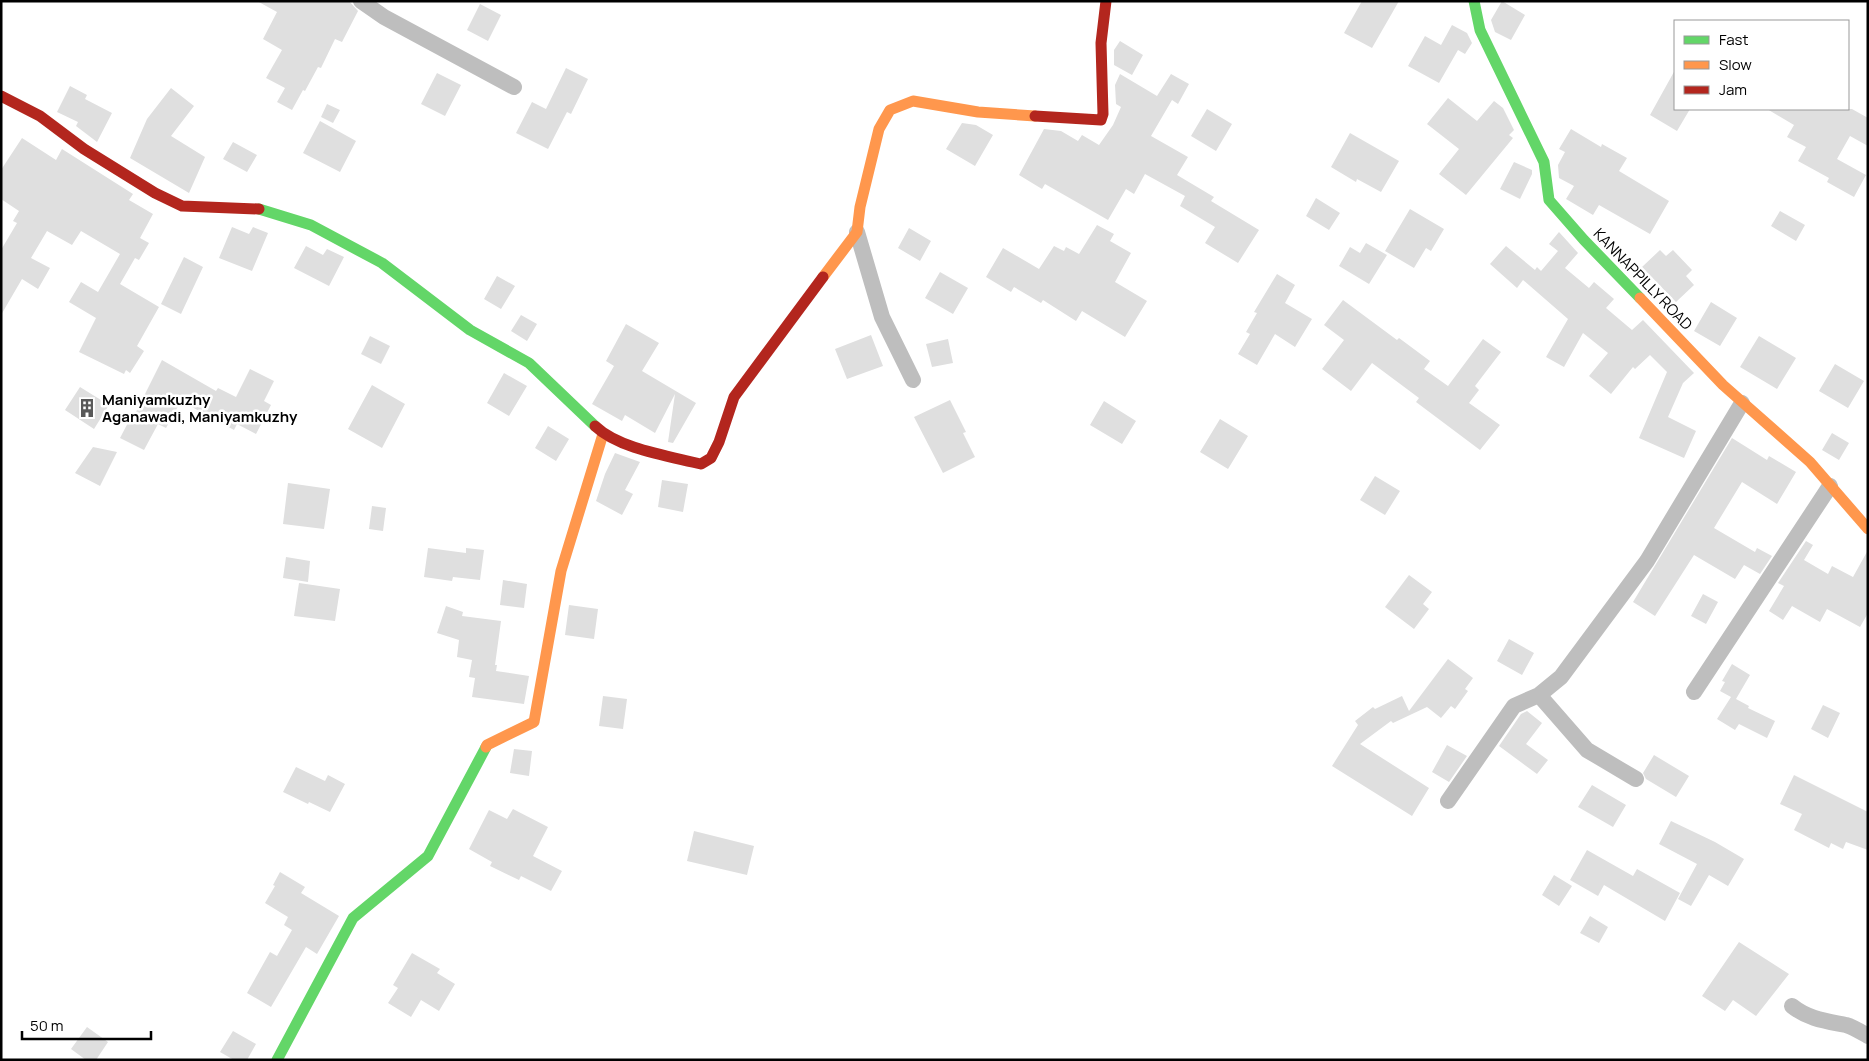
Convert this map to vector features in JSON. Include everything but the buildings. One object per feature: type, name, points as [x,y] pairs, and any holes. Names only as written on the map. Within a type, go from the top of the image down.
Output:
[{"type":"street","points":[[360,1],[384,17],[514,87]]},
{"type":"street","points":[[913,380],[882,317],[856,232],[878,129],[890,110],[913,101],[978,112],[1101,120],[1103,114],[1100,70],[1106,1]]},
{"type":"street","name":"KANNAPPILLY ROAD","points":[[1474,1],[1480,30],[1544,162],[1549,200],[1584,240],[1742,403],[1810,462],[1868,529]]},
{"type":"street","points":[[1,96],[40,116],[84,149],[139,183],[182,206],[262,209],[311,225],[329,234],[382,263],[470,330],[529,363],[603,434],[635,447],[701,464],[711,458],[720,442],[734,397],[856,232]]},
{"type":"street","points":[[1448,801],[1514,706],[1539,694],[1561,677],[1647,561],[1742,403]]},
{"type":"street","points":[[277,1060],[353,918],[428,856],[487,745],[534,722],[562,572],[603,434]]},
{"type":"street","points":[[1694,692],[1830,486]]},
{"type":"street","points":[[1539,694],[1586,750],[1636,779]]},
{"type":"street","points":[[1792,1006],[1802,1014],[1830,1023],[1848,1025],[1868,1036]]},
{"type":"traffic: fast","points":[[1474,1],[1480,30],[1544,162],[1549,200],[1584,240],[1640,298]]},
{"type":"traffic: fast","points":[[259,209],[311,225],[382,263],[470,330],[529,363],[595,426]]},
{"type":"traffic: fast","points":[[277,1060],[353,918],[428,856],[486,747]]},
{"type":"traffic: slow","points":[[823,277],[857,232],[860,207],[879,129],[890,110],[913,101],[978,112],[1035,116]]},
{"type":"traffic: slow","points":[[1640,298],[1723,385],[1810,462],[1868,529]]},
{"type":"traffic: slow","points":[[486,747],[534,722],[561,571],[603,434]]},
{"type":"traffic: jam","points":[[1035,116],[1101,120],[1103,114],[1101,43],[1106,1]]},
{"type":"traffic: jam","points":[[1,96],[40,116],[84,149],[155,193],[182,206],[259,209]]},
{"type":"traffic: jam","points":[[595,426],[617,441],[645,451],[701,464],[711,458],[719,442],[734,397],[823,277]]},
{"type":"place","name":"Maniyamkuzhy Aganawadi, Maniyamkuzhy","points":[[87,408]]}]
